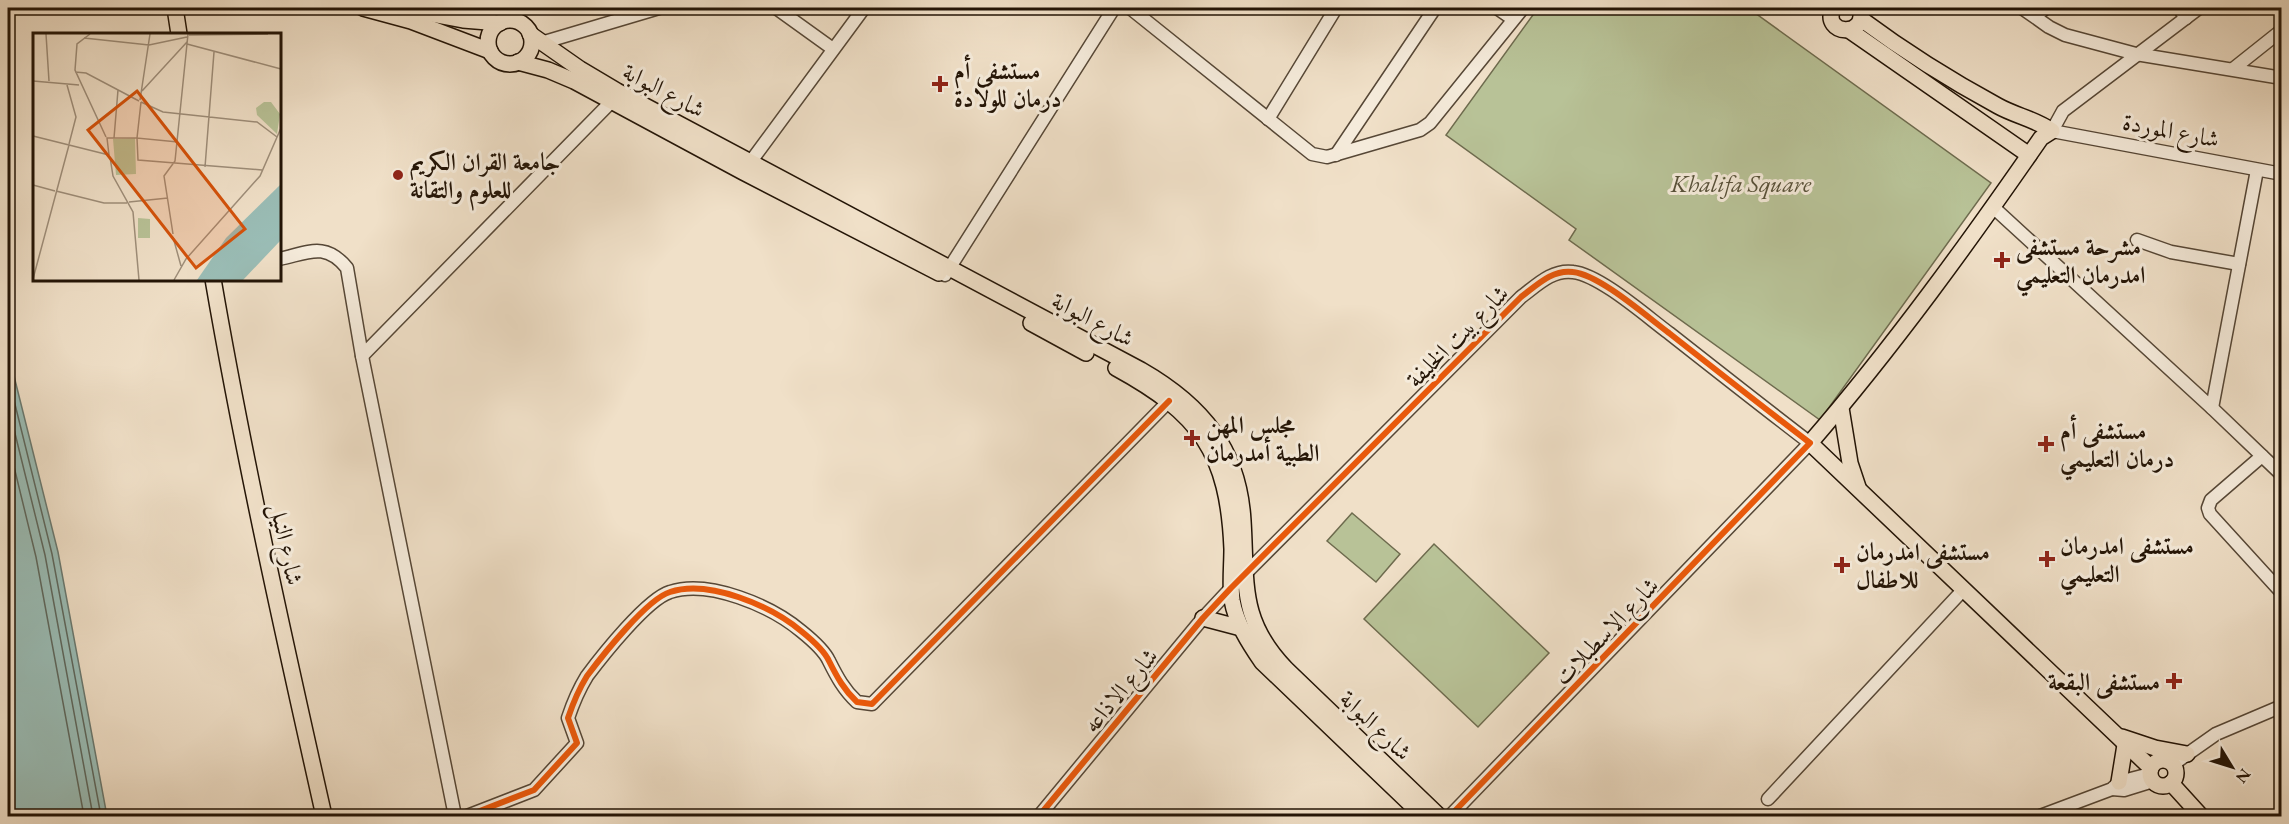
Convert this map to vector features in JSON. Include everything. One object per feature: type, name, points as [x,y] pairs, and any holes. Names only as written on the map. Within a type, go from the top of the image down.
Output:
[{"type":"main road","points":[[175,8],[179,33]]},
{"type":"main road","points":[[363,8],[411,21],[490,51],[499,61],[512,64],[528,54],[531,41],[536,38],[521,23],[514,21],[500,23],[463,20],[399,8]]},
{"type":"main road","points":[[1815,8],[1831,12],[1832,22],[1839,29],[1849,30],[2029,156]]},
{"type":"main road","points":[[1849,30],[1854,28],[1863,12],[1891,41],[1948,78],[2005,110],[2039,122],[2052,131],[2041,138],[1993,207],[1841,408],[1810,443],[2042,662],[2119,739],[2158,785],[2165,786],[2175,777],[2172,765],[2161,760],[2151,774]]},
{"type":"main road","points":[[490,51],[488,38],[500,23]]},
{"type":"main road","name":"شارع البوابة","points":[[536,38],[617,91],[747,167]]},
{"type":"main road","name":"شارع البوابة","points":[[518,62],[548,70],[747,167],[1162,382],[1199,412],[1220,440],[1234,472],[1243,519],[1246,596],[1252,620],[1270,652],[1439,816]]},
{"type":"main road","name":"شارع البوابة","points":[[947,271],[1137,380],[1169,401],[1198,431],[1216,459],[1222,474],[1230,522],[1232,588],[1236,614],[1241,628],[1262,662],[1277,678],[1423,816]]},
{"type":"main road","name":"شارع النيل","points":[[213,280],[232,389],[268,564],[324,816]]},
{"type":"main road","points":[[1841,408],[1850,463],[1858,489]]},
{"type":"main road","points":[[1203,618],[1241,628]]},
{"type":"main road","points":[[2119,739],[2187,753]]},
{"type":"main road","points":[[2116,785],[2119,739]]},
{"type":"main road","points":[[2171,783],[2201,816]]},
{"type":"street","points":[[463,20],[473,8]]},
{"type":"street","points":[[536,38],[659,8]]},
{"type":"street","points":[[776,8],[833,49]]},
{"type":"street","points":[[747,167],[864,8]]},
{"type":"street","points":[[947,271],[1114,8]]},
{"type":"street","points":[[1130,8],[1312,154],[1327,158],[1420,130],[1430,123],[1523,8]]},
{"type":"street","points":[[1268,119],[1336,8]]},
{"type":"street","points":[[1336,155],[1436,8]]},
{"type":"street","points":[[1497,8],[1514,19]]},
{"type":"street","points":[[2022,8],[2058,33],[2136,54],[2282,78]]},
{"type":"street","points":[[2035,16],[2046,8]]},
{"type":"street","points":[[2052,131],[2063,111],[2136,54],[2182,13],[2199,8]]},
{"type":"street","points":[[2233,69],[2282,30]]},
{"type":"street","points":[[362,356],[612,101]]},
{"type":"street","name":"شارع الموردة","points":[[2052,131],[2282,174]]},
{"type":"street","points":[[2212,408],[2257,170]]},
{"type":"street","points":[[1993,207],[2282,475]]},
{"type":"street","points":[[2137,240],[2171,252],[2240,264]]},
{"type":"street","points":[[280,259],[324,250],[339,258],[346,268],[454,816]]},
{"type":"street","name":"شارع بيت الخليفة","points":[[1232,588],[1521,297],[1553,274],[1565,271],[1574,272],[1593,279],[1629,302],[1810,443]]},
{"type":"street","points":[[467,816],[534,790],[577,743],[568,717],[575,698],[587,677],[653,601],[668,592],[692,589],[723,593],[738,597],[771,612],[800,630],[821,650],[829,660],[839,683],[856,702],[872,704],[1169,401]]},
{"type":"street","name":"شارع الاسطبلات","points":[[1450,816],[1810,443]]},
{"type":"street","points":[[2262,456],[2211,500],[2208,507],[2210,514],[2282,593]]},
{"type":"street","name":"شارع الاذاعه","points":[[1039,816],[1203,618],[1232,588]]},
{"type":"street","points":[[1768,799],[1964,589]]},
{"type":"street","points":[[2172,765],[2216,734],[2282,706]]},
{"type":"street","points":[[2040,816],[2116,785],[2151,774]]},
{"type":"green space","name":"Khalifa Square","points":[[1538,8],[1748,8],[1991,183],[1820,420],[1569,240],[1576,229],[1446,135]]},
{"type":"green space","points":[[1352,513],[1400,554],[1376,582],[1327,541]]},
{"type":"green space","points":[[1434,544],[1549,653],[1478,727],[1364,619]]},
{"type":"water","points":[[8,352],[58,552],[107,816],[8,816]]},
{"type":"cycle path","points":[[1039,816],[1203,618],[1231,588],[1521,297],[1551,276],[1573,272],[1596,280],[1622,297],[1810,443],[1450,816]]},
{"type":"cycle path","points":[[467,816],[534,790],[577,743],[568,718],[587,676],[638,616],[649,605],[670,592],[703,589],[721,592],[757,604],[788,622],[813,641],[827,657],[848,693],[857,702],[872,704],[1169,401]]},
{"type":"place","name":"مستشفى أم درمان للولادة","points":[[940,84]]},
{"type":"place","name":"جامعة القران الكريم للعلوم والتقانة","points":[[398,175]]},
{"type":"place","name":"مشرحة مستشفى امدرمان التعليمي","points":[[2002,260]]},
{"type":"place","name":"مجلس المهن الطبية أمدرمان","points":[[1192,438]]},
{"type":"place","name":"مستشفى أم درمان التعليمي","points":[[2046,444]]},
{"type":"place","name":"مستشفى امدرمان التعليمي","points":[[2047,559]]},
{"type":"place","name":"مستشفى امدرمان للاطفال","points":[[1842,565]]},
{"type":"place","name":"مستشفى البقعة","points":[[2174,681]]}]
